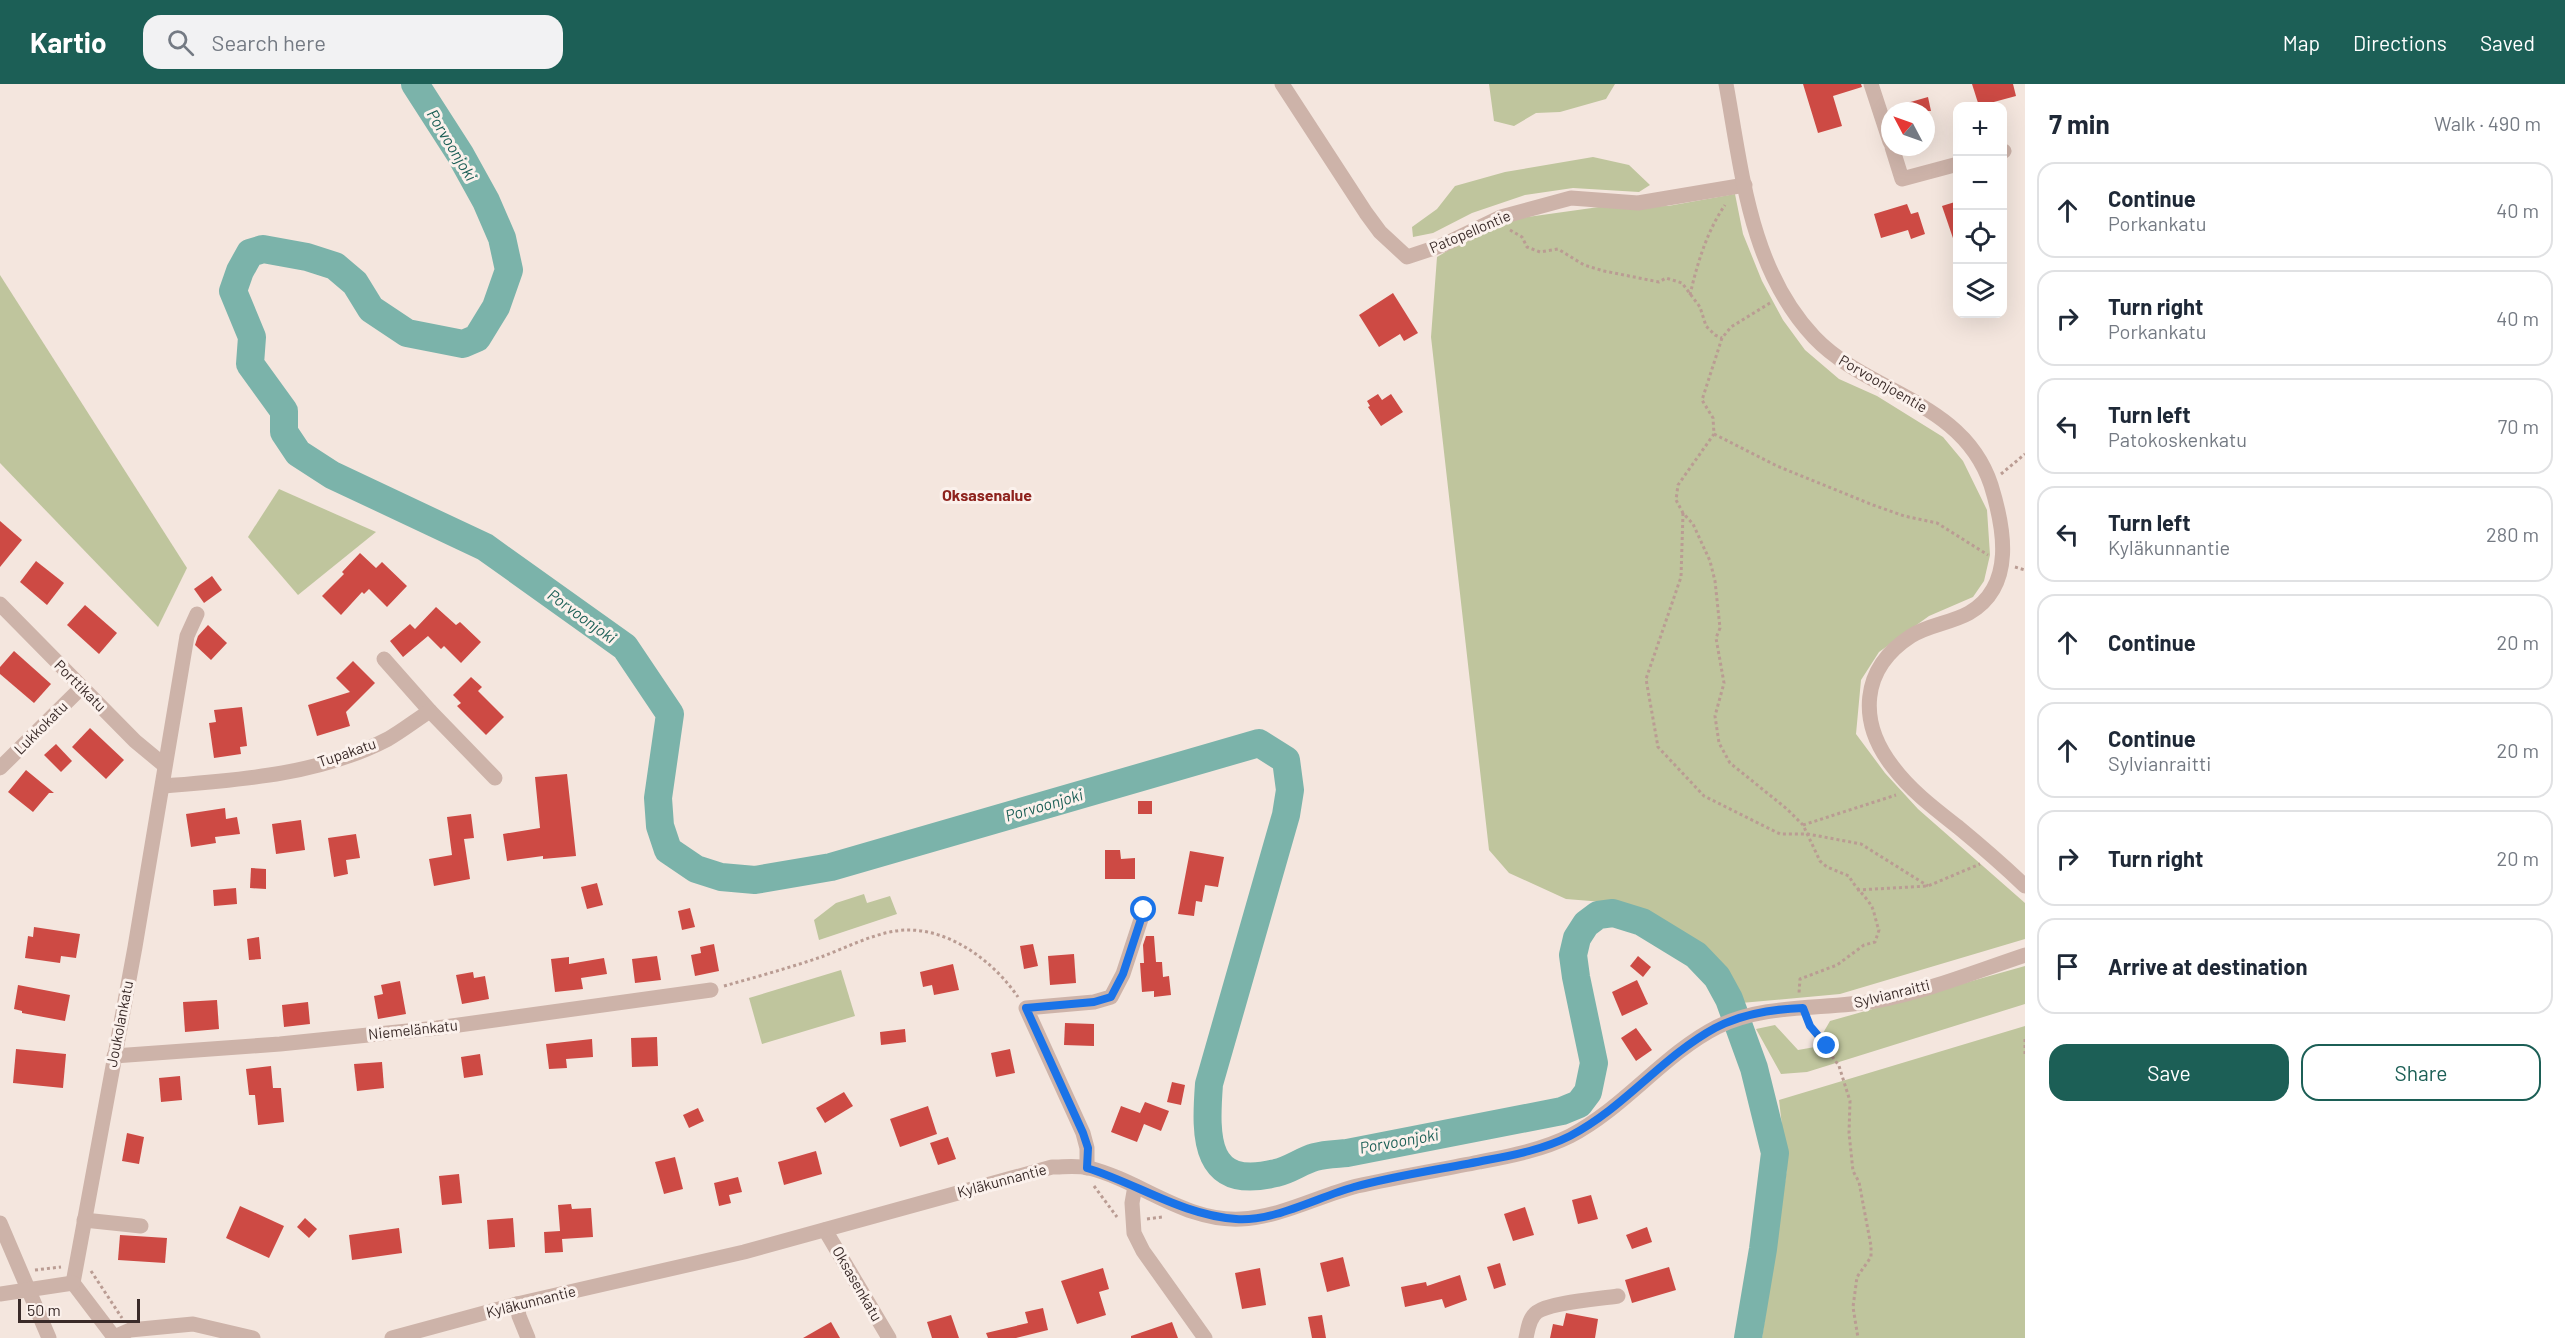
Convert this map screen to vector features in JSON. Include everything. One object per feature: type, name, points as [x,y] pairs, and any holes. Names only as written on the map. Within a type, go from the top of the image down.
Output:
[{"type":"street","name":"Patopellontie","points":[[1282,84],[1366,213],[1380,232],[1407,257],[1443,245],[1501,217],[1571,198],[1638,203],[1741,185]]},
{"type":"street","name":"Porvoonjoentie","points":[[1725,84],[1741,185],[1765,259],[1782,291],[1813,336],[1836,358],[1916,400],[1951,427],[1973,451],[1990,483],[2003,533],[2003,564],[1996,585],[1986,599],[1970,613],[1911,636],[1890,655],[1874,679],[1868,708],[1872,733],[1891,765],[1912,790],[1995,858],[2025,886]]},
{"type":"street","points":[[1871,84],[1881,115]]},
{"type":"street","points":[[1895,156],[1902,178],[1953,165]]},
{"type":"street","name":"Porttikatu","points":[[0,604],[81,688],[135,741],[164,765]]},
{"type":"street","name":"Joukolankatu","points":[[74,1275],[188,636],[197,614]]},
{"type":"street","points":[[384,659],[430,711],[495,778]]},
{"type":"street","name":"Lukkokatu","points":[[0,768],[81,688]]},
{"type":"street","name":"Tupakatu","points":[[163,786],[260,778],[337,760],[388,739],[430,711]]},
{"type":"street","points":[[1087,1168],[1088,1148],[1083,1133],[1026,1008],[1094,1002],[1111,997],[1123,974],[1144,910]]},
{"type":"street","name":"Sylvianraitti","points":[[1716,1028],[1754,1013],[1841,1006],[1880,1000],[2025,955]]},
{"type":"street","name":"Niemelänkatu","points":[[114,1056],[280,1044],[437,1028],[711,990]]},
{"type":"street","name":"Kyläkunnantie","points":[[392,1338],[517,1304],[744,1252],[1052,1167],[1087,1168],[1135,1186],[1190,1211],[1240,1219],[1274,1213],[1354,1187],[1533,1150],[1570,1136],[1621,1102],[1684,1050],[1716,1028]]},
{"type":"street","points":[[1135,1186],[1132,1203],[1134,1233],[1143,1251],[1205,1338]]},
{"type":"street","points":[[84,1220],[141,1226]]},
{"type":"street","points":[[0,1223],[49,1338]]},
{"type":"street","name":"Oksasenkatu","points":[[825,1230],[889,1338]]},
{"type":"street","points":[[0,1294],[27,1290],[74,1275],[114,1338],[130,1330],[193,1324],[252,1338]]},
{"type":"street","points":[[1527,1334],[1532,1318],[1538,1311],[1618,1296]]},
{"type":"street","points":[[517,1304],[528,1338]]},
{"type":"path","points":[[1690,295],[1696,270],[1717,217],[1741,185]]},
{"type":"path","points":[[1501,217],[1501,223],[1522,237],[1527,248],[1540,252],[1558,249],[1584,265],[1624,277],[1659,282],[1666,278],[1675,279],[1682,283],[1700,307],[1706,326],[1722,338]]},
{"type":"path","points":[[1782,291],[1761,310],[1731,327],[1722,338],[1702,400],[1713,418],[1714,434],[1678,485],[1676,500],[1683,513],[1694,524],[1710,561],[1715,581],[1720,628],[1717,647],[1724,683],[1715,716],[1719,743],[1730,763],[1787,808],[1803,825],[1820,861],[1827,867],[1847,874],[1872,908],[1879,930],[1877,940],[1864,945],[1837,965],[1800,979],[1798,985],[1810,1026],[1827,1046],[1839,1066],[1850,1101],[1853,1171],[1858,1182],[1871,1246],[1871,1257],[1857,1277],[1853,1307],[1858,1338]]},
{"type":"path","points":[[1714,434],[1777,466],[1873,505],[1904,516],[1937,523],[2003,564]]},
{"type":"path","points":[[1990,483],[2025,454]]},
{"type":"path","points":[[1683,513],[1680,577],[1646,679],[1658,747],[1704,796],[1780,834],[1808,834],[1861,844],[1928,886]]},
{"type":"path","points":[[1803,825],[1912,790]]},
{"type":"path","points":[[1857,890],[1928,886],[1995,858]]},
{"type":"path","points":[[711,990],[790,968],[882,935],[907,930],[934,933],[985,959],[1012,988],[1026,1008]]},
{"type":"path","points":[[2025,1039],[2025,1053]]},
{"type":"path","points":[[74,1275],[90,1270],[130,1330]]},
{"type":"green space","points":[[1489,84],[1615,84],[1606,99],[1560,112],[1536,113],[1514,126],[1494,121]]},
{"type":"green space","points":[[1593,157],[1629,165],[1650,185],[1639,192],[1573,188],[1525,195],[1472,213],[1433,233],[1413,237],[1412,227],[1437,209],[1455,186],[1505,172]]},
{"type":"green space","points":[[1735,194],[1743,234],[1762,281],[1783,320],[1805,350],[1839,379],[1877,396],[1943,437],[1963,461],[1987,510],[1990,555],[1984,581],[1973,597],[1929,616],[1879,652],[1861,680],[1856,734],[1885,773],[1918,809],[2025,903],[2025,939],[1840,994],[1741,1003],[1724,969],[1689,935],[1603,902],[1566,899],[1509,873],[1489,850],[1431,337],[1437,257],[1498,221],[1599,207],[1668,206]]},
{"type":"green space","points":[[0,275],[187,568],[158,627],[0,463]]},
{"type":"green space","points":[[279,489],[376,532],[298,595],[248,537]]},
{"type":"green space","points":[[864,894],[867,903],[890,896],[897,914],[819,940],[814,920],[836,903]]},
{"type":"green space","points":[[2025,966],[2025,1004],[1807,1072],[1781,1074],[1756,1029],[1775,1025],[1798,1050],[1815,1047],[1830,1021]]},
{"type":"green space","points":[[841,970],[855,1016],[762,1044],[749,998]]},
{"type":"green space","points":[[2025,1026],[2025,1338],[1762,1338],[1787,1168],[1779,1100]]},
{"type":"building","points":[[1803,84],[1861,84],[1862,87],[1833,96],[1842,126],[1818,133]]},
{"type":"building","points":[[1972,84],[2013,84],[2016,96],[1994,102],[1978,102]]},
{"type":"building","points":[[1928,97],[1929,102],[1910,102]]},
{"type":"building","points":[[1953,203],[1953,238],[1942,206]]},
{"type":"building","points":[[1907,204],[1911,214],[1918,212],[1925,234],[1911,239],[1908,230],[1881,238],[1874,214]]},
{"type":"building","points":[[1393,293],[1418,333],[1404,341],[1400,334],[1379,347],[1359,315]]},
{"type":"building","points":[[1378,394],[1382,400],[1391,394],[1403,412],[1381,426],[1368,407],[1370,406],[1367,401]]},
{"type":"building","points":[[0,521],[22,540],[0,567]]},
{"type":"building","points":[[360,553],[376,568],[382,562],[407,586],[387,607],[369,589],[364,594],[362,592],[341,615],[322,596],[344,574],[342,572]]},
{"type":"building","points":[[36,561],[64,583],[47,605],[20,582]]},
{"type":"building","points":[[212,576],[222,590],[204,603],[194,589]]},
{"type":"building","points":[[85,605],[117,633],[99,654],[67,625]]},
{"type":"building","points":[[436,607],[456,625],[460,622],[481,642],[461,663],[444,646],[441,649],[428,636],[403,657],[390,641],[410,624],[415,629]]},
{"type":"building","points":[[208,625],[227,643],[211,660],[195,645],[198,636]]},
{"type":"building","points":[[14,651],[51,684],[34,703],[0,674],[0,667]]},
{"type":"building","points":[[353,661],[375,683],[346,712],[350,726],[317,736],[308,705],[350,692],[336,678]]},
{"type":"building","points":[[471,677],[482,687],[478,691],[504,717],[486,735],[457,706],[461,703],[453,695]]},
{"type":"building","points":[[242,707],[247,746],[240,747],[241,754],[214,758],[209,723],[216,722],[214,710]]},
{"type":"building","points":[[90,728],[124,760],[106,779],[72,747]]},
{"type":"building","points":[[56,744],[72,761],[61,772],[44,755]]},
{"type":"building","points":[[26,770],[54,793],[49,793],[33,812],[8,792]]},
{"type":"building","points":[[567,774],[576,856],[543,859],[543,856],[507,861],[503,834],[540,828],[535,777]]},
{"type":"building","points":[[1138,801],[1152,801],[1152,814],[1138,814]]},
{"type":"building","points":[[225,808],[226,819],[237,817],[240,834],[215,837],[216,843],[191,847],[186,814]]},
{"type":"building","points":[[471,814],[474,838],[464,839],[470,879],[434,886],[429,859],[452,855],[447,817]]},
{"type":"building","points":[[301,820],[305,850],[276,854],[272,824]]},
{"type":"building","points":[[356,834],[360,858],[346,860],[348,874],[334,877],[328,838]]},
{"type":"building","points":[[1105,850],[1120,850],[1121,859],[1135,858],[1135,879],[1105,879]]},
{"type":"building","points":[[1190,851],[1224,857],[1218,887],[1205,885],[1202,902],[1196,901],[1194,916],[1178,914]]},
{"type":"building","points":[[251,868],[266,869],[266,889],[250,888]]},
{"type":"building","points":[[597,883],[603,905],[587,909],[581,887]]},
{"type":"building","points":[[236,888],[237,904],[214,906],[213,890]]},
{"type":"building","points":[[690,908],[695,927],[682,930],[678,911]]},
{"type":"building","points":[[34,927],[80,934],[76,958],[61,956],[60,963],[25,958],[28,936],[33,937]]},
{"type":"building","points":[[1146,936],[1154,936],[1156,962],[1162,962],[1163,977],[1169,976],[1171,995],[1154,997],[1154,991],[1142,992],[1140,963],[1144,963],[1143,945]]},
{"type":"building","points":[[259,937],[261,959],[249,960],[247,939]]},
{"type":"building","points":[[714,944],[719,971],[695,976],[691,955],[701,953],[700,947]]},
{"type":"building","points":[[1033,944],[1038,966],[1024,969],[1020,946]]},
{"type":"building","points":[[1074,954],[1076,983],[1050,985],[1048,956]]},
{"type":"building","points":[[657,956],[661,980],[635,983],[632,959]]},
{"type":"building","points":[[1638,956],[1651,967],[1643,977],[1630,966]]},
{"type":"building","points":[[569,957],[569,964],[604,958],[607,974],[581,978],[583,989],[555,992],[551,959]]},
{"type":"building","points":[[953,964],[959,990],[934,995],[932,985],[923,987],[920,972]]},
{"type":"building","points":[[473,972],[474,978],[485,976],[489,999],[462,1004],[456,975]]},
{"type":"building","points":[[1637,980],[1648,1004],[1622,1016],[1612,992]]},
{"type":"building","points":[[400,981],[406,1014],[378,1019],[374,996],[383,994],[381,985]]},
{"type":"building","points":[[18,985],[70,995],[65,1021],[22,1013],[14,1009]]},
{"type":"building","points":[[217,1000],[219,1029],[185,1032],[183,1002]]},
{"type":"building","points":[[308,1002],[310,1024],[284,1027],[282,1005]]},
{"type":"building","points":[[1065,1023],[1094,1024],[1094,1046],[1064,1045]]},
{"type":"building","points":[[1636,1028],[1652,1050],[1636,1061],[1621,1038]]},
{"type":"building","points":[[905,1029],[906,1042],[881,1045],[880,1032]]},
{"type":"building","points":[[657,1037],[658,1066],[632,1067],[631,1038]]},
{"type":"building","points":[[592,1039],[593,1057],[566,1059],[567,1068],[549,1069],[546,1044]]},
{"type":"building","points":[[16,1049],[66,1054],[63,1088],[13,1083]]},
{"type":"building","points":[[1010,1049],[1015,1073],[996,1077],[991,1053]]},
{"type":"building","points":[[480,1054],[483,1075],[464,1078],[461,1057]]},
{"type":"building","points":[[382,1062],[384,1088],[357,1091],[354,1064]]},
{"type":"building","points":[[271,1066],[273,1088],[281,1088],[284,1122],[258,1125],[255,1095],[249,1095],[246,1069]]},
{"type":"building","points":[[180,1076],[182,1100],[161,1102],[159,1078]]},
{"type":"building","points":[[1172,1082],[1185,1085],[1181,1105],[1167,1102]]},
{"type":"building","points":[[844,1092],[853,1106],[825,1123],[816,1108]]},
{"type":"building","points":[[1145,1102],[1169,1111],[1161,1131],[1144,1124],[1137,1142],[1111,1132],[1121,1106],[1140,1113]]},
{"type":"building","points":[[928,1106],[937,1134],[900,1147],[890,1119]]},
{"type":"building","points":[[698,1108],[704,1121],[689,1128],[683,1115]]},
{"type":"building","points":[[127,1133],[144,1137],[139,1164],[122,1161]]},
{"type":"building","points":[[948,1137],[956,1159],[938,1165],[930,1143]]},
{"type":"building","points":[[816,1151],[822,1174],[784,1185],[778,1162]]},
{"type":"building","points":[[675,1157],[683,1189],[664,1194],[655,1162]]},
{"type":"building","points":[[459,1174],[462,1203],[442,1205],[439,1176]]},
{"type":"building","points":[[738,1177],[742,1192],[729,1195],[731,1203],[719,1206],[714,1183]]},
{"type":"building","points":[[1591,1195],[1598,1219],[1578,1224],[1572,1200]]},
{"type":"building","points":[[571,1204],[572,1209],[591,1208],[593,1237],[562,1239],[563,1252],[545,1253],[544,1232],[560,1231],[558,1205]]},
{"type":"building","points":[[240,1206],[284,1226],[269,1258],[226,1238]]},
{"type":"building","points":[[1525,1207],[1534,1235],[1513,1241],[1504,1214]]},
{"type":"building","points":[[305,1218],[317,1229],[309,1238],[297,1227]]},
{"type":"building","points":[[513,1218],[515,1247],[489,1249],[487,1220]]},
{"type":"building","points":[[1647,1227],[1652,1242],[1632,1249],[1626,1235]]},
{"type":"building","points":[[399,1228],[402,1253],[352,1260],[349,1235]]},
{"type":"building","points":[[120,1235],[167,1238],[165,1263],[118,1260]]},
{"type":"building","points":[[1343,1257],[1350,1286],[1327,1292],[1320,1263]]},
{"type":"building","points":[[1500,1263],[1506,1285],[1494,1289],[1487,1267]]},
{"type":"building","points":[[1669,1267],[1676,1290],[1632,1303],[1625,1280]]},
{"type":"building","points":[[1103,1268],[1109,1289],[1099,1292],[1106,1315],[1077,1324],[1061,1281]]},
{"type":"building","points":[[1260,1268],[1266,1305],[1242,1309],[1235,1273]]},
{"type":"building","points":[[1460,1275],[1467,1300],[1445,1308],[1442,1299],[1405,1307],[1401,1287],[1426,1282],[1427,1286]]},
{"type":"building","points":[[1043,1308],[1048,1330],[1016,1338],[988,1338],[986,1333],[1028,1323],[1025,1312]]},
{"type":"building","points":[[1566,1313],[1598,1319],[1595,1338],[1550,1338],[1553,1324],[1563,1326]]},
{"type":"building","points":[[951,1315],[959,1338],[932,1338],[927,1322]]},
{"type":"building","points":[[1322,1315],[1326,1338],[1312,1338],[1308,1317]]},
{"type":"building","points":[[831,1322],[840,1338],[803,1338]]},
{"type":"building","points":[[1172,1322],[1178,1338],[1131,1338],[1131,1336]]},
{"type":"waterway","name":"Porvoonjoki","points":[[415,84],[460,154],[486,201],[502,238],[509,270],[496,307],[477,338],[463,344],[407,333],[371,309],[355,283],[335,266],[307,257],[263,249],[250,253],[233,291],[252,337],[250,364],[284,411],[284,432],[298,453],[332,475],[485,547],[625,647],[670,714],[658,798],[660,826],[668,850],[696,869],[721,877],[755,880],[831,867],[1259,743],[1286,760],[1290,790],[1286,815],[1209,1084],[1209,1141],[1214,1156],[1222,1167],[1235,1174],[1252,1177],[1276,1173],[1319,1156],[1347,1153],[1562,1111],[1579,1104],[1588,1092],[1594,1063],[1573,955],[1577,938],[1586,924],[1598,915],[1613,913],[1642,922],[1696,955],[1717,977],[1729,999],[1754,1068],[1775,1153],[1763,1249],[1748,1338]]},
{"type":"district","name":"Oksasenalue","points":[[987,495]]},
{"type":"route","points":[[1144,910],[1123,974],[1111,997],[1094,1002],[1026,1008],[1083,1133],[1088,1148],[1087,1168],[1113,1176],[1190,1211],[1216,1217],[1240,1219],[1263,1216],[1354,1187],[1533,1150],[1570,1136],[1621,1102],[1684,1050],[1716,1028],[1754,1013],[1803,1008],[1810,1026],[1827,1046]]}]
